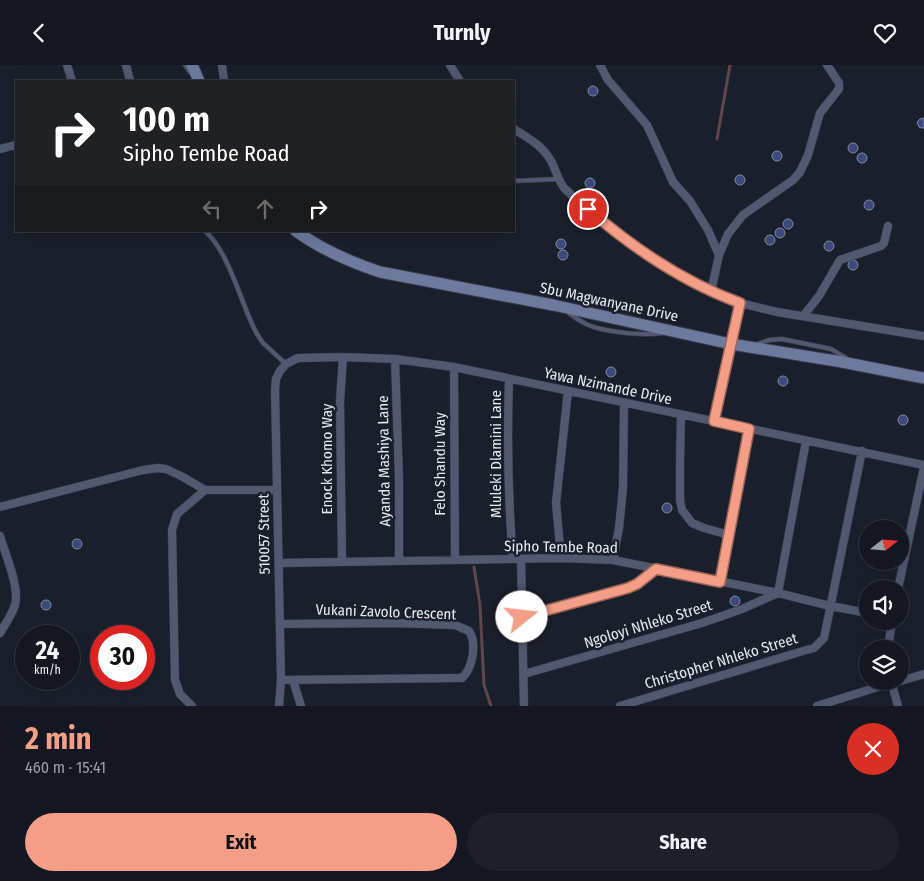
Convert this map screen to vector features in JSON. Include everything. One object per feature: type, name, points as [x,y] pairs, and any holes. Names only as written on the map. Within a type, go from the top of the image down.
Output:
[{"type":"main road","points":[[192,65],[198,80]]},
{"type":"main road","name":"Sbu Magwanyane Drive","points":[[297,232],[314,244],[337,256],[380,272],[560,307],[732,344],[924,378]]},
{"type":"street","points":[[67,65],[72,80]]},
{"type":"street","points":[[126,65],[130,80]]},
{"type":"street","points":[[222,65],[224,80]]},
{"type":"street","points":[[450,65],[459,80]]},
{"type":"street","points":[[600,65],[608,80],[647,125],[673,182],[690,201],[702,219],[719,255]]},
{"type":"street","points":[[711,292],[719,255],[728,234],[743,215],[793,180],[800,172],[808,155],[820,113],[839,89],[839,83],[827,65]]},
{"type":"street","points":[[515,130],[545,151],[552,162],[558,179],[574,198],[626,241],[673,273],[711,292],[740,303],[924,336]]},
{"type":"street","points":[[0,149],[15,145]]},
{"type":"street","points":[[804,315],[819,296],[840,260],[881,246],[884,243],[888,225]]},
{"type":"street","points":[[714,421],[740,303]]},
{"type":"street","name":"Yawa Nzimande Drive","points":[[286,364],[298,357],[343,357],[395,359],[454,367],[862,451],[924,466]]},
{"type":"street","name":"Enock Khomo Way","points":[[342,562],[340,410],[343,357]]},
{"type":"street","name":"Ayanda Mashiya Lane","points":[[395,359],[399,479],[399,561]]},
{"type":"street","name":"510057 Street","points":[[279,706],[281,680],[275,390],[276,379],[286,364]]},
{"type":"street","name":"Felo Shandu Way","points":[[454,367],[455,560]]},
{"type":"street","name":"Mluleki Dlamini Lane","points":[[510,379],[508,427],[509,513],[517,559],[522,617],[524,706]]},
{"type":"street","points":[[561,558],[556,503],[568,391]]},
{"type":"street","points":[[613,560],[619,528],[623,488],[624,403]]},
{"type":"street","points":[[681,415],[680,500],[682,511],[692,523],[729,535]]},
{"type":"street","points":[[720,582],[749,429]]},
{"type":"street","points":[[778,593],[806,441]]},
{"type":"street","name":"Christopher Nhleko Street","points":[[620,706],[814,648],[824,639],[862,451]]},
{"type":"street","points":[[900,580],[924,466]]},
{"type":"street","points":[[0,507],[143,470],[158,468],[175,472],[205,490],[277,490]]},
{"type":"street","points":[[192,706],[180,694],[175,680],[172,530],[177,514],[205,490]]},
{"type":"street","points":[[0,536],[16,599],[14,607],[0,633]]},
{"type":"street","name":"Sipho Tembe Road","points":[[279,563],[561,558],[613,560],[859,611]]},
{"type":"street","points":[[522,617],[628,588],[637,584],[656,569]]},
{"type":"street","name":"Ngoloyi Nhleko Street","points":[[524,674],[702,623],[742,609],[778,593]]},
{"type":"street","name":"Vukani Zavolo Crescent","points":[[280,624],[391,623],[455,625],[469,631],[472,635],[473,649],[468,669],[462,678],[281,680]]},
{"type":"street","points":[[909,678],[924,674]]},
{"type":"street","points":[[293,680],[301,706]]},
{"type":"street","points":[[817,706],[867,690]]},
{"type":"street","points":[[896,690],[898,706]]},
{"type":"lane","points":[[185,65],[197,80]]},
{"type":"lane","points":[[515,181],[558,179]]},
{"type":"lane","points":[[207,232],[214,239],[222,255],[262,343],[286,364]]},
{"type":"building","points":[[591,86],[595,86],[598,91],[597,95],[591,96],[588,93],[588,89]]},
{"type":"building","points":[[924,118],[924,128],[919,127],[917,122]]},
{"type":"building","points":[[851,143],[855,143],[858,148],[855,153],[851,153],[848,150],[848,146]]},
{"type":"building","points":[[775,151],[779,151],[782,156],[779,161],[775,161],[772,158],[772,154]]},
{"type":"building","points":[[860,153],[864,153],[867,158],[866,162],[860,163],[857,160],[857,156]]},
{"type":"building","points":[[738,175],[742,175],[745,180],[742,185],[738,185],[735,182],[735,178]]},
{"type":"building","points":[[588,178],[592,178],[595,183],[592,188],[588,188],[585,185],[585,181]]},
{"type":"building","points":[[867,200],[871,200],[874,205],[873,209],[867,210],[864,207],[864,203]]},
{"type":"building","points":[[786,219],[790,219],[793,224],[790,229],[786,229],[783,226],[783,222]]},
{"type":"building","points":[[778,228],[782,228],[785,233],[782,238],[778,238],[775,235],[775,231]]},
{"type":"building","points":[[768,235],[772,235],[775,240],[772,245],[768,245],[765,242],[765,238]]},
{"type":"building","points":[[559,239],[563,239],[566,244],[565,248],[559,249],[556,246],[556,242]]},
{"type":"building","points":[[827,241],[831,241],[834,246],[831,251],[827,251],[824,248],[824,244]]},
{"type":"building","points":[[561,250],[565,250],[568,255],[565,260],[561,260],[558,257],[558,253]]},
{"type":"building","points":[[851,260],[855,260],[858,265],[855,270],[851,270],[848,267],[848,263]]},
{"type":"building","points":[[609,367],[613,367],[616,372],[613,377],[609,377],[606,374],[606,370]]},
{"type":"building","points":[[781,376],[785,376],[788,381],[787,385],[781,386],[778,383],[778,379]]},
{"type":"building","points":[[901,415],[905,415],[908,420],[907,424],[901,425],[898,422],[898,418]]},
{"type":"building","points":[[665,503],[669,503],[672,508],[671,512],[665,513],[662,510],[662,506]]},
{"type":"building","points":[[75,539],[79,539],[82,544],[81,548],[75,549],[72,546],[72,542]]},
{"type":"building","points":[[733,596],[737,596],[740,601],[739,605],[733,606],[730,603],[730,599]]},
{"type":"building","points":[[44,600],[48,600],[51,605],[50,609],[44,610],[41,607],[41,603]]},
{"type":"waterway","points":[[717,139],[730,65]]},
{"type":"waterway","points":[[474,567],[480,605],[484,685],[491,706]]},
{"type":"route","points":[[522,617],[628,588],[637,584],[656,569],[720,582],[749,429],[714,421],[740,303],[702,288],[673,273],[626,241],[588,209]]}]
